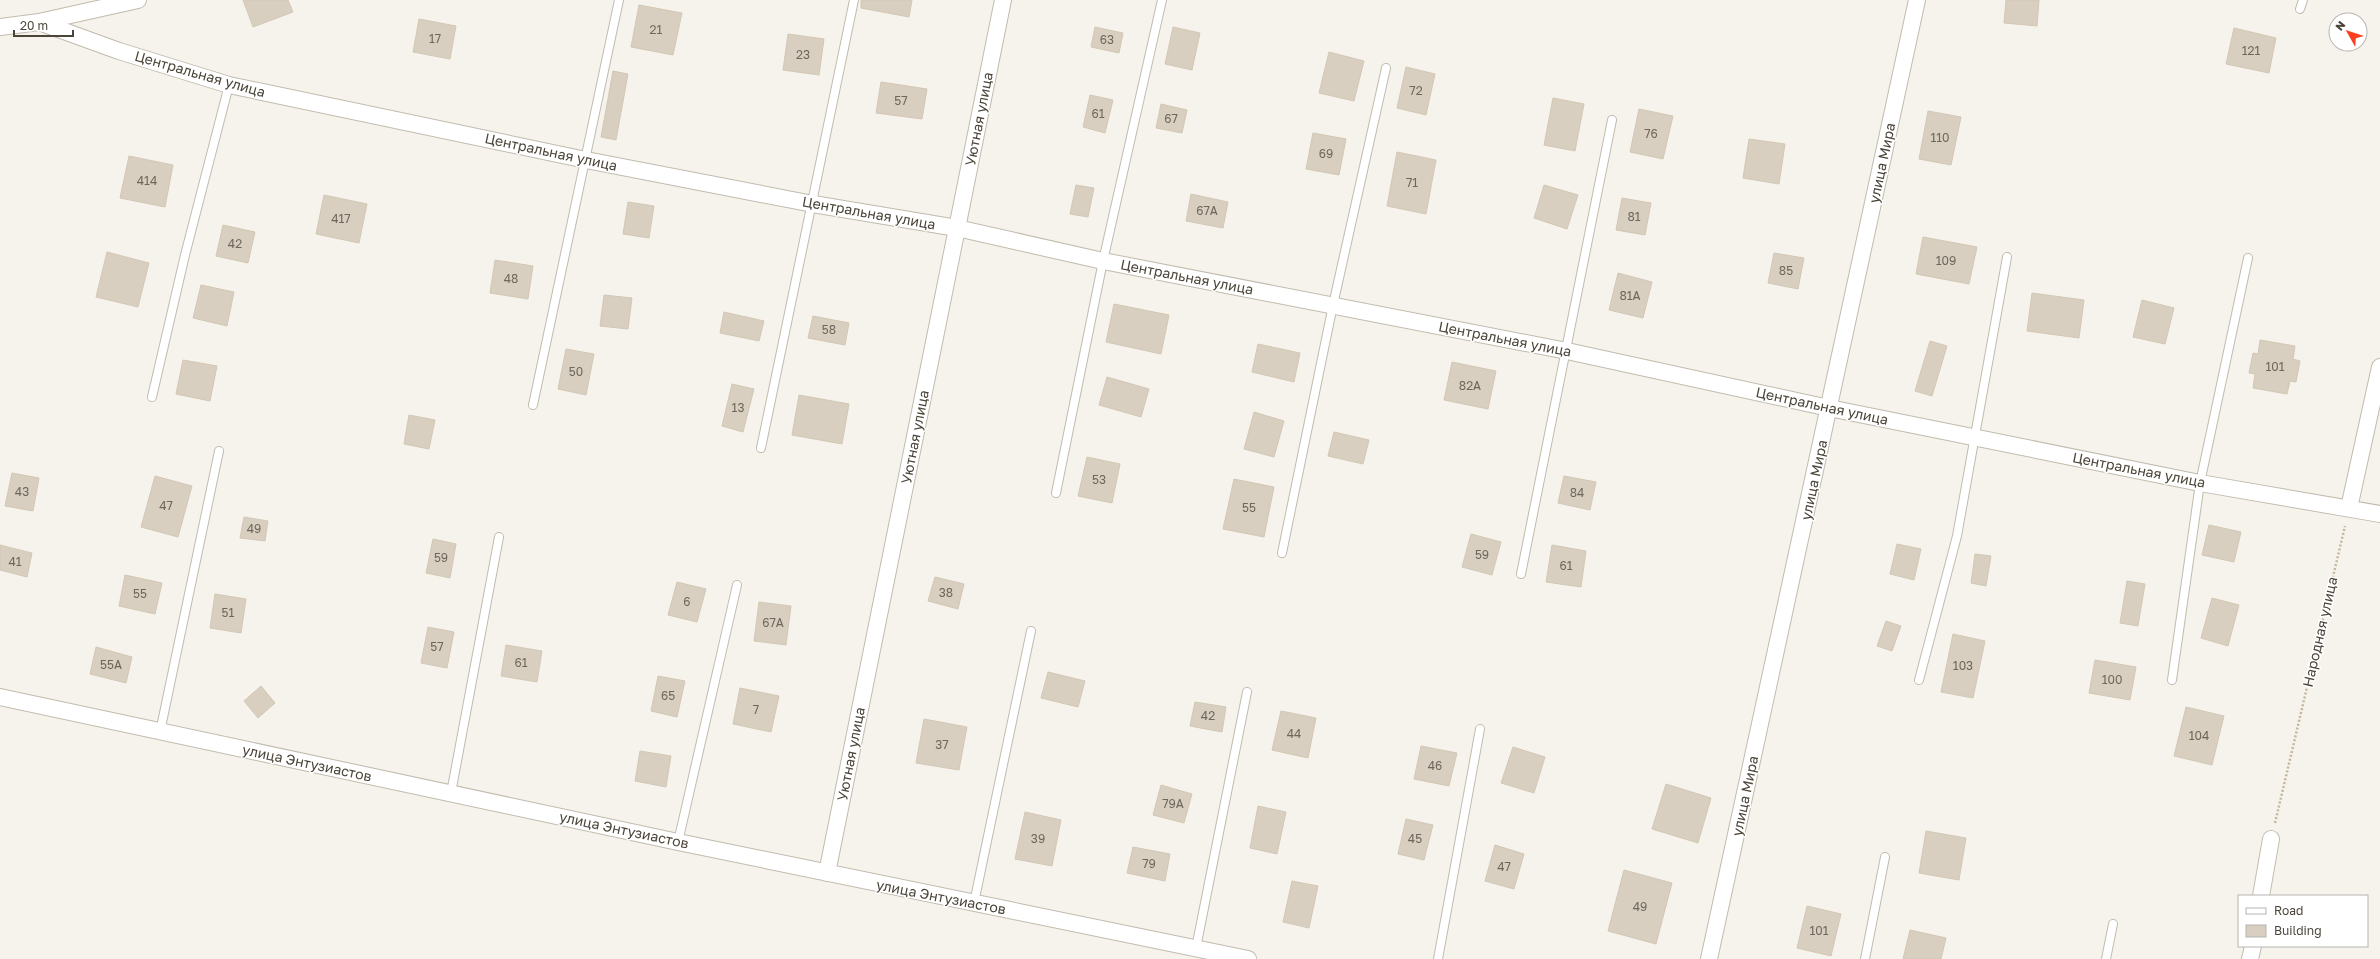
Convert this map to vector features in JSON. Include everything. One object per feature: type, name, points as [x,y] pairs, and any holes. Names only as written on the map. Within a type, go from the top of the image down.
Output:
[{"type":"street","points":[[40,22],[138,0]]},
{"type":"street","name":"Уютная улица","points":[[827,874],[1003,0]]},
{"type":"street","name":"улица Мира","points":[[1709,959],[1917,0]]},
{"type":"street","name":"Центральная улица","points":[[0,27],[40,22],[119,51],[229,85],[586,160],[813,204],[957,228],[1103,261],[1566,351],[1829,408],[2200,482],[2380,514]]},
{"type":"street","points":[[2349,508],[2380,367]]},
{"type":"street","name":"улица Энтузиастов","points":[[0,697],[160,733],[451,793],[827,874],[1248,959]]},
{"type":"street","points":[[2261,895],[2271,839]]},
{"type":"street","points":[[2250,959],[2253,947]]},
{"type":"lane","points":[[533,405],[619,0]]},
{"type":"lane","points":[[761,448],[813,204],[854,0]]},
{"type":"lane","points":[[1056,493],[1103,261],[1162,0]]},
{"type":"lane","points":[[2300,9],[2303,0]]},
{"type":"lane","points":[[1282,553],[1333,305],[1386,68]]},
{"type":"lane","points":[[152,397],[185,256],[229,85]]},
{"type":"lane","points":[[1521,574],[1612,120]]},
{"type":"lane","points":[[1919,680],[1957,536],[1973,436],[2007,257]]},
{"type":"lane","points":[[2172,680],[2200,482],[2248,258]]},
{"type":"lane","points":[[160,733],[219,451]]},
{"type":"lane","points":[[451,793],[499,537]]},
{"type":"lane","points":[[678,842],[737,585]]},
{"type":"lane","points":[[974,903],[1030,631]]},
{"type":"lane","points":[[1196,948],[1247,692]]},
{"type":"lane","points":[[1438,959],[1480,729]]},
{"type":"lane","points":[[1865,959],[1885,857]]},
{"type":"lane","points":[[2106,959],[2113,924]]},
{"type":"path","name":"Народная улица","points":[[2271,839],[2349,508]]},
{"type":"building","points":[[243,0],[288,0],[293,12],[253,27]]},
{"type":"building","points":[[861,0],[912,0],[909,17],[861,8]]},
{"type":"building","points":[[2006,0],[2039,0],[2037,26],[2004,23]]},
{"type":"building","points":[[639,5],[682,13],[673,55],[631,47]]},
{"type":"building","points":[[419,19],[456,26],[450,59],[413,52]]},
{"type":"building","points":[[1095,27],[1123,33],[1119,53],[1091,47]]},
{"type":"building","points":[[1173,27],[1200,33],[1192,70],[1165,64]]},
{"type":"building","points":[[2234,28],[2276,38],[2269,73],[2226,64]]},
{"type":"building","points":[[788,34],[824,39],[819,75],[783,70]]},
{"type":"building","points":[[1329,52],[1364,61],[1354,101],[1319,93]]},
{"type":"building","points":[[1406,67],[1435,74],[1426,115],[1397,108]]},
{"type":"building","points":[[613,71],[628,74],[616,140],[601,137]]},
{"type":"building","points":[[881,82],[927,89],[922,119],[876,113]]},
{"type":"building","points":[[1090,95],[1113,100],[1105,133],[1083,127]]},
{"type":"building","points":[[1553,98],[1584,104],[1575,151],[1544,145]]},
{"type":"building","points":[[1161,104],[1187,110],[1182,133],[1156,128]]},
{"type":"building","points":[[1639,109],[1673,116],[1663,159],[1630,152]]},
{"type":"building","points":[[1928,111],[1961,117],[1951,165],[1919,159]]},
{"type":"building","points":[[1313,133],[1346,139],[1339,175],[1306,169]]},
{"type":"building","points":[[1749,139],[1785,144],[1779,184],[1743,178]]},
{"type":"building","points":[[1397,152],[1436,160],[1426,214],[1387,206]]},
{"type":"building","points":[[129,156],[173,165],[165,207],[120,198]]},
{"type":"building","points":[[1076,185],[1094,188],[1088,217],[1070,214]]},
{"type":"building","points":[[1544,185],[1578,195],[1567,229],[1534,218]]},
{"type":"building","points":[[1191,194],[1228,202],[1223,228],[1186,221]]},
{"type":"building","points":[[324,195],[367,204],[359,243],[316,234]]},
{"type":"building","points":[[1622,198],[1651,203],[1645,235],[1616,230]]},
{"type":"building","points":[[628,202],[654,206],[649,238],[623,234]]},
{"type":"building","points":[[223,225],[255,232],[248,263],[216,256]]},
{"type":"building","points":[[1923,237],[1977,247],[1969,284],[1916,274]]},
{"type":"building","points":[[107,252],[149,263],[138,307],[96,297]]},
{"type":"building","points":[[1774,253],[1804,258],[1798,289],[1768,283]]},
{"type":"building","points":[[495,260],[533,266],[528,299],[490,293]]},
{"type":"building","points":[[1618,273],[1652,282],[1643,318],[1609,310]]},
{"type":"building","points":[[201,285],[234,292],[227,326],[193,318]]},
{"type":"building","points":[[2032,293],[2084,300],[2079,338],[2027,331]]},
{"type":"building","points":[[604,295],[632,298],[628,329],[600,326]]},
{"type":"building","points":[[2142,300],[2174,308],[2165,344],[2133,337]]},
{"type":"building","points":[[1114,304],[1169,315],[1161,354],[1106,342]]},
{"type":"building","points":[[724,312],[764,321],[759,341],[720,333]]},
{"type":"building","points":[[813,316],[849,323],[845,345],[808,338]]},
{"type":"building","points":[[2260,340],[2295,346],[2293,359],[2300,361],[2296,382],[2290,381],[2287,394],[2253,388],[2255,374],[2249,373],[2253,353],[2258,354]]},
{"type":"building","points":[[1930,341],[1947,346],[1932,396],[1915,391]]},
{"type":"building","points":[[1258,344],[1300,353],[1294,382],[1252,372]]},
{"type":"building","points":[[566,349],[594,354],[586,395],[558,389]]},
{"type":"building","points":[[183,360],[217,366],[210,401],[176,394]]},
{"type":"building","points":[[1452,362],[1496,371],[1488,409],[1444,400]]},
{"type":"building","points":[[1107,377],[1149,389],[1141,417],[1099,405]]},
{"type":"building","points":[[732,384],[754,389],[743,432],[722,426]]},
{"type":"building","points":[[799,395],[849,404],[842,444],[792,435]]},
{"type":"building","points":[[1254,412],[1284,421],[1274,457],[1244,449]]},
{"type":"building","points":[[409,415],[435,420],[429,449],[404,444]]},
{"type":"building","points":[[1334,432],[1369,440],[1363,464],[1328,456]]},
{"type":"building","points":[[1087,457],[1120,464],[1112,503],[1078,496]]},
{"type":"building","points":[[12,473],[39,478],[33,511],[5,506]]},
{"type":"building","points":[[155,476],[192,486],[178,537],[141,527]]},
{"type":"building","points":[[1564,476],[1596,482],[1590,510],[1558,503]]},
{"type":"building","points":[[1234,479],[1274,487],[1264,537],[1223,529]]},
{"type":"building","points":[[244,517],[268,521],[265,541],[240,538]]},
{"type":"building","points":[[2209,525],[2241,532],[2234,562],[2202,555]]},
{"type":"building","points":[[1471,534],[1501,542],[1492,575],[1462,567]]},
{"type":"building","points":[[433,539],[456,544],[450,578],[426,573]]},
{"type":"building","points":[[1897,544],[1921,549],[1914,580],[1890,574]]},
{"type":"building","points":[[0,545],[32,553],[27,577],[0,570]]},
{"type":"building","points":[[1552,545],[1586,551],[1581,587],[1546,582]]},
{"type":"building","points":[[1975,554],[1991,556],[1986,586],[1971,583]]},
{"type":"building","points":[[125,575],[162,583],[155,614],[119,606]]},
{"type":"building","points":[[935,577],[964,584],[958,609],[928,601]]},
{"type":"building","points":[[2127,581],[2145,584],[2138,626],[2120,623]]},
{"type":"building","points":[[677,582],[706,589],[697,622],[668,615]]},
{"type":"building","points":[[215,594],[246,599],[241,633],[210,628]]},
{"type":"building","points":[[2212,598],[2239,605],[2228,646],[2201,638]]},
{"type":"building","points":[[759,602],[791,606],[786,645],[754,641]]},
{"type":"building","points":[[1886,621],[1901,626],[1892,651],[1877,646]]},
{"type":"building","points":[[428,627],[454,632],[447,668],[421,663]]},
{"type":"building","points":[[1953,634],[1985,641],[1973,698],[1941,692]]},
{"type":"building","points":[[506,645],[542,651],[537,682],[501,676]]},
{"type":"building","points":[[96,647],[132,657],[126,683],[90,674]]},
{"type":"building","points":[[2095,660],[2136,667],[2130,700],[2089,693]]},
{"type":"building","points":[[1048,672],[1085,681],[1078,707],[1041,698]]},
{"type":"building","points":[[658,676],[685,681],[677,717],[651,711]]},
{"type":"building","points":[[261,686],[275,703],[258,718],[244,701]]},
{"type":"building","points":[[740,688],[779,696],[771,732],[733,724]]},
{"type":"building","points":[[1195,702],[1226,707],[1222,732],[1190,726]]},
{"type":"building","points":[[2186,707],[2224,716],[2212,765],[2174,756]]},
{"type":"building","points":[[1281,711],[1316,718],[1308,758],[1272,750]]},
{"type":"building","points":[[924,719],[967,727],[959,770],[916,763]]},
{"type":"building","points":[[1421,746],[1457,753],[1449,786],[1414,779]]},
{"type":"building","points":[[1513,747],[1545,757],[1534,793],[1501,783]]},
{"type":"building","points":[[640,751],[671,756],[666,787],[635,781]]},
{"type":"building","points":[[1666,784],[1711,798],[1698,843],[1652,829]]},
{"type":"building","points":[[1161,785],[1192,794],[1184,823],[1153,815]]},
{"type":"building","points":[[1258,806],[1286,812],[1277,854],[1250,848]]},
{"type":"building","points":[[1025,812],[1061,820],[1052,866],[1015,859]]},
{"type":"building","points":[[1406,819],[1433,825],[1424,860],[1398,854]]},
{"type":"building","points":[[1926,831],[1966,838],[1959,880],[1919,873]]},
{"type":"building","points":[[1495,845],[1524,854],[1514,889],[1485,881]]},
{"type":"building","points":[[1133,847],[1170,854],[1165,881],[1127,873]]},
{"type":"building","points":[[1624,870],[1672,883],[1656,944],[1608,931]]},
{"type":"building","points":[[1292,881],[1318,886],[1309,928],[1283,922]]},
{"type":"building","points":[[1807,906],[1841,914],[1831,956],[1797,948]]},
{"type":"building","points":[[1910,930],[1946,938],[1941,959],[1903,959]]}]
